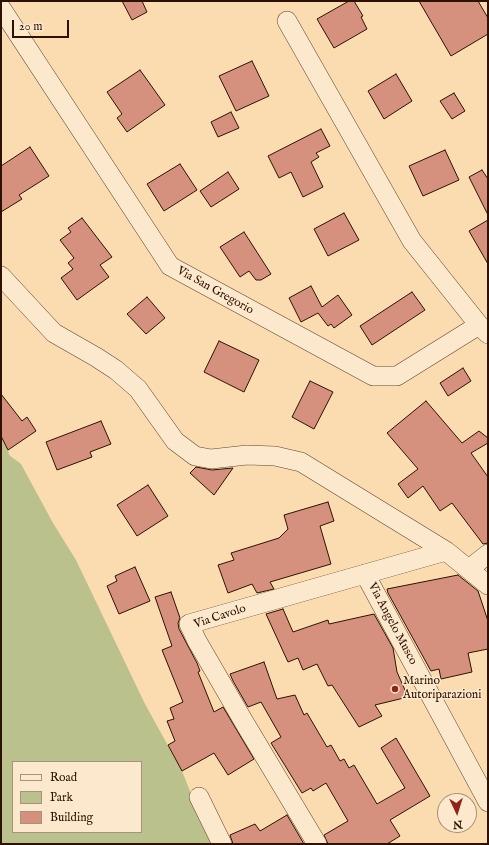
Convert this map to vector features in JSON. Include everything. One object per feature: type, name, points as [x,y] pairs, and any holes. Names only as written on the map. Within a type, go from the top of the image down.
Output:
[{"type":"street","name":"Via San Gregorio","points":[[1,8],[170,266],[373,376],[397,376],[484,330]]},
{"type":"street","points":[[287,21],[412,241],[484,330]]},
{"type":"street","points":[[1,276],[54,333],[116,370],[138,389],[175,441],[195,456],[211,459],[248,455],[275,456],[301,462],[446,551],[488,585]]},
{"type":"street","name":"Via Cavolo","points":[[317,844],[244,722],[189,624],[446,551]]},
{"type":"street","points":[[468,569],[488,554]]},
{"type":"street","name":"Via Angelo Musco","points":[[365,574],[488,802]]},
{"type":"street","points":[[199,797],[222,844]]},
{"type":"green space","points":[[1,436],[9,455],[21,464],[53,523],[76,560],[145,704],[182,771],[211,844],[1,844]]},
{"type":"building","points":[[122,1],[142,1],[147,12],[132,20]]},
{"type":"building","points":[[349,1],[354,1],[363,16],[361,17],[367,29],[334,48],[317,19]]},
{"type":"building","points":[[419,1],[478,1],[488,18],[488,34],[451,56]]},
{"type":"building","points":[[252,61],[269,96],[236,111],[219,76]]},
{"type":"building","points":[[140,70],[165,105],[127,132],[117,118],[122,114],[107,92]]},
{"type":"building","points":[[396,74],[412,101],[384,119],[368,91]]},
{"type":"building","points":[[454,93],[465,111],[452,119],[440,101]]},
{"type":"building","points":[[231,112],[239,128],[218,137],[211,122]]},
{"type":"building","points":[[321,129],[330,146],[316,153],[319,157],[311,162],[323,187],[303,197],[291,172],[279,178],[268,156]]},
{"type":"building","points":[[30,147],[49,176],[19,195],[22,199],[1,212],[1,166]]},
{"type":"building","points":[[445,150],[459,180],[423,196],[409,166]]},
{"type":"building","points":[[180,164],[197,190],[164,211],[147,184]]},
{"type":"building","points":[[482,170],[488,179],[488,215],[469,177]]},
{"type":"building","points":[[228,172],[239,189],[211,207],[200,191]]},
{"type":"building","points":[[344,213],[359,240],[328,256],[314,229]]},
{"type":"building","points":[[82,218],[112,257],[100,265],[109,277],[77,300],[61,278],[73,269],[68,263],[74,258],[60,240],[71,232],[68,228]]},
{"type":"building","points":[[488,220],[488,264],[469,231]]},
{"type":"building","points":[[244,232],[271,274],[261,280],[256,280],[249,271],[240,277],[220,247]]},
{"type":"building","points":[[311,286],[322,307],[338,295],[352,315],[334,328],[331,324],[328,326],[318,313],[301,322],[289,298]]},
{"type":"building","points":[[412,292],[425,310],[372,345],[360,326]]},
{"type":"building","points":[[147,297],[165,318],[146,334],[127,314]]},
{"type":"building","points":[[219,341],[259,360],[244,392],[204,372]]},
{"type":"building","points":[[463,368],[471,381],[448,396],[440,383]]},
{"type":"building","points":[[310,381],[333,392],[314,429],[292,417]]},
{"type":"building","points":[[1,394],[22,421],[27,417],[36,431],[8,450],[1,436]]},
{"type":"building","points":[[426,401],[462,443],[479,431],[488,438],[488,443],[471,453],[488,477],[488,543],[483,544],[452,503],[440,511],[423,486],[408,498],[398,484],[418,469],[387,433]]},
{"type":"building","points":[[101,421],[111,444],[90,452],[92,457],[57,470],[46,442]]},
{"type":"building","points":[[196,467],[212,470],[233,468],[214,495],[190,473]]},
{"type":"building","points":[[148,485],[168,516],[137,536],[117,505]]},
{"type":"building","points":[[328,502],[334,521],[320,526],[331,564],[270,582],[274,589],[257,593],[252,584],[228,593],[218,565],[234,560],[231,553],[279,538],[288,529],[284,515]]},
{"type":"building","points":[[135,567],[150,601],[119,614],[107,586],[117,581],[115,576]]},
{"type":"building","points":[[458,575],[478,591],[488,621],[488,649],[468,653],[472,672],[441,679],[439,669],[431,671],[387,589]]},
{"type":"building","points":[[171,592],[180,618],[178,623],[179,629],[197,663],[200,671],[198,672],[214,712],[223,707],[254,759],[228,775],[214,753],[182,771],[168,745],[175,741],[167,721],[174,719],[170,708],[183,702],[162,650],[172,646],[155,597]]},
{"type":"building","points":[[283,609],[293,632],[328,620],[329,624],[374,614],[393,648],[397,672],[408,697],[375,705],[382,716],[359,727],[332,685],[328,686],[317,664],[303,670],[298,658],[288,662],[266,614]]},
{"type":"building","points":[[264,662],[277,699],[295,695],[304,715],[307,713],[327,747],[331,745],[340,761],[344,759],[349,768],[354,765],[377,804],[405,788],[381,748],[396,738],[430,796],[390,820],[400,836],[387,844],[328,844],[324,835],[348,821],[326,783],[313,791],[311,788],[302,793],[271,743],[281,737],[261,702],[248,707],[230,674]]},
{"type":"building","points":[[287,815],[304,844],[233,844],[230,835],[255,824],[260,831]]},
{"type":"place","name":"Marino Autoriparazioni","points":[[395,689]]}]
